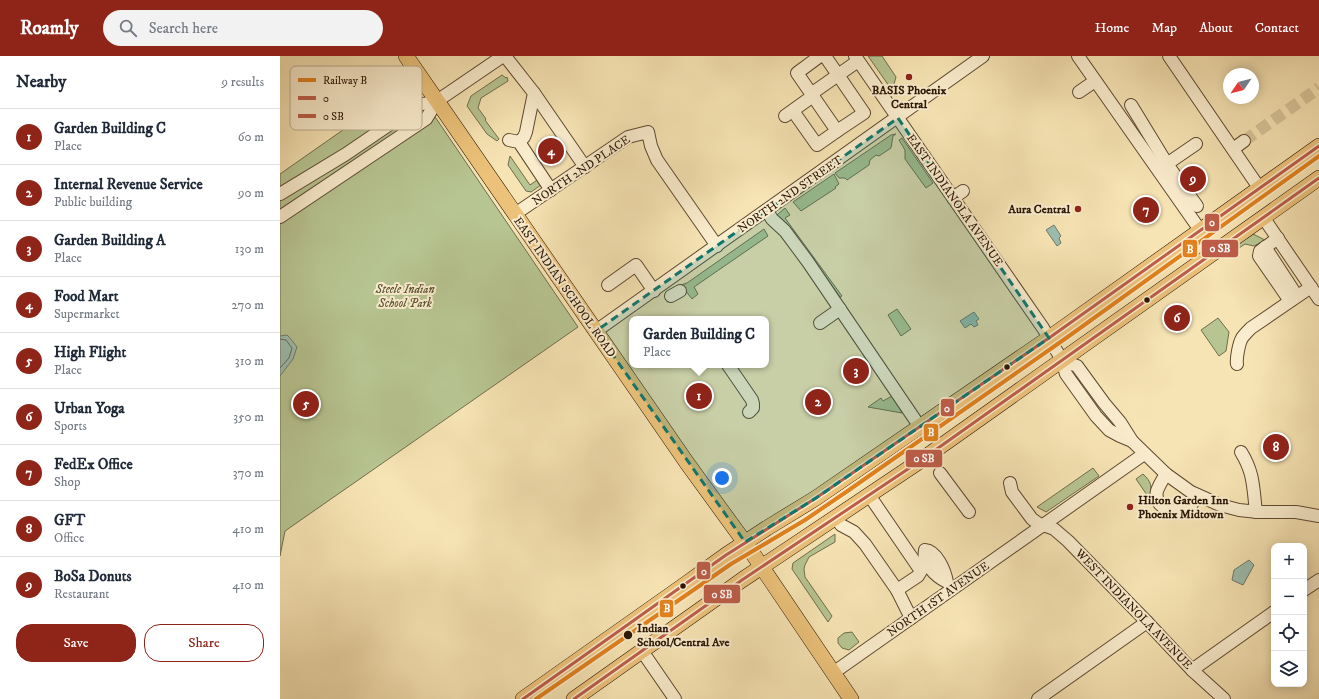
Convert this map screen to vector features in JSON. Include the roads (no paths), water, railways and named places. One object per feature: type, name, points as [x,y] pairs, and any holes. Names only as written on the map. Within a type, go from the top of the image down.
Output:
[{"type":"main road","name":"EAST INDIAN SCHOOL ROAD","points":[[406,56],[413,66]]},
{"type":"main road","name":"EAST INDIAN SCHOOL ROAD","points":[[422,80],[596,332],[745,542],[851,699]]},
{"type":"main road","points":[[523,699],[745,542],[816,498],[920,427],[1051,342],[1200,230],[1319,146]]},
{"type":"main road","points":[[574,699],[642,651],[758,561],[872,498],[1062,360],[1319,178]]},
{"type":"street","points":[[820,56],[797,73],[837,131]]},
{"type":"street","points":[[825,56],[838,75],[864,112],[817,145],[789,113],[838,75],[856,58]]},
{"type":"street","name":"NORTH 2ND STREET","points":[[596,332],[983,56]]},
{"type":"street","points":[[1078,56],[1163,167],[1197,206]]},
{"type":"street","points":[[1169,56],[1260,189]]},
{"type":"street","points":[[422,122],[426,119],[437,102],[498,58],[534,93],[585,167]]},
{"type":"street","name":"EAST INDIANOLA AVENUE","points":[[856,58],[898,118],[958,194],[1043,328],[1062,360],[1066,374],[1096,416],[1109,430],[1132,441],[1144,454]]},
{"type":"street","points":[[1079,92],[1096,81]]},
{"type":"street","points":[[534,93],[524,137],[514,141],[551,190]]},
{"type":"street","points":[[422,104],[437,102]]},
{"type":"street","points":[[1131,105],[1163,167],[1200,230]]},
{"type":"street","points":[[280,194],[346,154],[381,130]]},
{"type":"street","points":[[280,216],[409,130]]},
{"type":"street","name":"NORTH 2ND PLACE","points":[[515,214],[628,137],[648,132],[651,146],[657,160],[717,246]]},
{"type":"street","points":[[1233,149],[1244,141]]},
{"type":"street","points":[[1163,167],[1196,144]]},
{"type":"street","points":[[767,211],[772,220],[781,227],[803,261],[840,309],[920,427]]},
{"type":"street","points":[[1263,217],[1319,298]]},
{"type":"street","points":[[1278,238],[1263,249],[1294,299]]},
{"type":"street","points":[[608,285],[636,265],[654,291]]},
{"type":"street","points":[[1237,364],[1236,360],[1242,338],[1246,333],[1311,287]]},
{"type":"street","points":[[820,322],[840,309]]},
{"type":"street","points":[[730,368],[752,400],[753,408],[748,412]]},
{"type":"street","points":[[1238,453],[1252,511]]},
{"type":"street","points":[[1144,454],[1177,483],[1197,495],[1220,505],[1252,511],[1317,512]]},
{"type":"street","name":"NORTH 1ST AVENUE","points":[[833,673],[1144,454]]},
{"type":"street","points":[[940,473],[969,512]]},
{"type":"street","points":[[1166,474],[1157,493],[1159,503],[1165,509],[1186,511],[1189,509],[1197,495]]},
{"type":"street","points":[[872,498],[920,568],[920,574],[918,576],[900,588]]},
{"type":"street","points":[[836,518],[841,524],[854,532],[862,540],[900,588],[911,618]]},
{"type":"street","name":"WEST INDIANOLA AVENUE","points":[[1042,526],[1051,527],[1058,531],[1192,670],[1224,699]]},
{"type":"street","points":[[1307,588],[1319,580]]},
{"type":"street","points":[[1192,670],[1271,614]]},
{"type":"street","points":[[1038,699],[1147,622]]},
{"type":"street","points":[[642,651],[675,699]]},
{"type":"water","points":[[1054,225],[1061,236],[1059,238],[1061,243],[1057,246],[1046,230]]},
{"type":"water","points":[[974,312],[979,319],[976,321],[978,325],[974,327],[971,324],[965,328],[960,321]]},
{"type":"water","points":[[287,335],[297,347],[293,359],[280,376],[280,336]]},
{"type":"water","points":[[1249,560],[1254,565],[1243,585],[1232,580],[1234,570]]},
{"type":"tunnel","points":[[1244,141],[1319,88]]},
{"type":"rail line","name":"B","points":[[536,699],[731,564],[805,520],[849,490],[1069,336],[1319,156]]},
{"type":"place","name":"BASIS Phoenix Central","points":[[909,77]]},
{"type":"place","name":"Food Mart","points":[[551,151]]},
{"type":"place","name":"BoSa Donuts","points":[[1193,179]]},
{"type":"place","name":"Aura Central","points":[[1078,209]]},
{"type":"place","name":"FedEx Office","points":[[1146,210]]},
{"type":"place","name":"Urban Yoga","points":[[1177,318]]},
{"type":"place","name":"Garden Building A","points":[[856,371]]},
{"type":"place","name":"Garden Building C","points":[[699,396]]},
{"type":"place","name":"Internal Revenue Service","points":[[818,402]]},
{"type":"place","name":"High Flight","points":[[306,404]]},
{"type":"place","name":"GFT","points":[[1276,447]]},
{"type":"place","name":"Hilton Garden Inn Phoenix Midtown","points":[[1130,507]]},
{"type":"place","name":"Indian School/Central Ave","points":[[628,635]]},
{"type":"park label","name":"Steele Indian School Park","points":[[405,296]]}]
